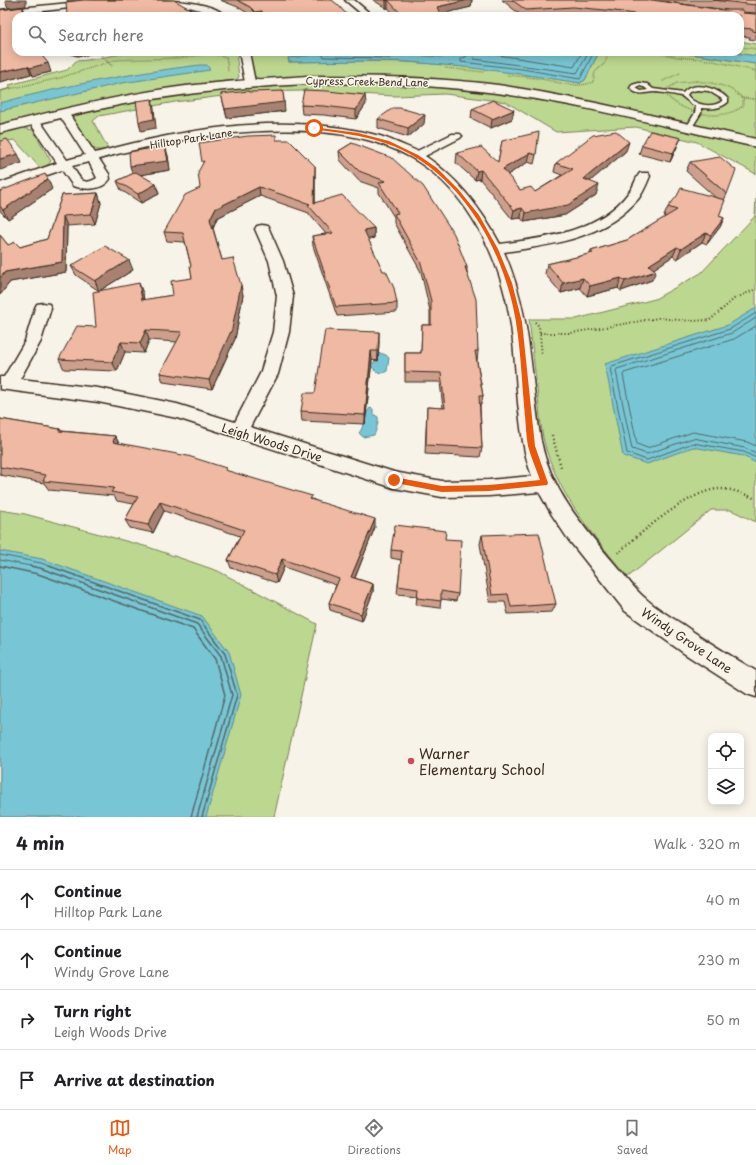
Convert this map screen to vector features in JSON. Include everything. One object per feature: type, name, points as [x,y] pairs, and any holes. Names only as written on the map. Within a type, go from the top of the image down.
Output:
[{"type":"street","points":[[51,12],[122,0]]},
{"type":"street","points":[[144,0],[182,3],[199,6],[213,12]]},
{"type":"street","points":[[199,6],[212,0]]},
{"type":"street","points":[[349,0],[364,12]]},
{"type":"street","points":[[0,13],[12,13]]},
{"type":"street","points":[[245,56],[250,82]]},
{"type":"street","name":"Cypress Creek Bend Lane","points":[[0,129],[63,113],[178,91],[250,82],[346,79],[444,83],[537,96],[756,143]]},
{"type":"street","points":[[34,120],[77,183],[84,187],[95,185],[104,179],[93,157],[63,113]]},
{"type":"street","name":"Hilltop Park Lane","points":[[0,187],[93,157],[195,136],[282,127],[314,128],[356,134],[387,142]]},
{"type":"street","points":[[416,156],[456,136]]},
{"type":"street","name":"Windy Grove Lane","points":[[387,142],[416,156],[436,169],[457,190],[476,215],[496,249],[509,283],[519,322],[532,446],[545,483],[562,511],[592,554],[634,603],[707,656],[756,685]]},
{"type":"street","points":[[496,249],[556,240],[587,231],[615,213],[634,194],[644,176]]},
{"type":"street","points":[[239,431],[269,374],[281,332],[285,296],[276,261],[262,229]]},
{"type":"street","points":[[4,383],[33,341],[43,308]]},
{"type":"street","name":"Leigh Woods Drive","points":[[4,383],[105,396],[177,412],[394,480],[442,489],[489,488],[545,483]]},
{"type":"lane","points":[[651,90],[684,95],[688,101],[700,105],[718,106],[723,104],[725,99],[719,93],[706,89],[689,90],[684,95]]},
{"type":"lane","points":[[690,128],[700,105]]},
{"type":"path","points":[[744,48],[756,49]]},
{"type":"path","points":[[102,56],[109,61],[113,67]]},
{"type":"path","points":[[0,91],[60,78],[109,61],[196,56]]},
{"type":"path","points":[[224,56],[227,59],[228,73],[226,76]]},
{"type":"path","points":[[504,75],[532,78],[573,86],[583,85],[593,82],[595,72],[605,63],[608,56]]},
{"type":"path","points":[[673,56],[709,60],[756,71]]},
{"type":"path","points":[[664,80],[680,73]]},
{"type":"path","points":[[751,98],[756,96]]},
{"type":"path","points":[[742,98],[756,99]]},
{"type":"path","points":[[540,333],[571,333],[658,318],[697,321],[710,320],[734,299],[756,289]]},
{"type":"path","points":[[531,318],[539,326],[542,362]]},
{"type":"path","points":[[550,429],[561,468]]},
{"type":"path","points":[[618,553],[637,535],[660,517],[706,491],[717,489],[731,490],[756,499]]},
{"type":"path","points":[[614,548],[623,558]]},
{"type":"green space","points":[[744,42],[756,44],[756,56],[744,54]]},
{"type":"green space","points":[[108,56],[236,56],[239,77],[235,81],[0,126],[0,91],[11,88],[9,85],[67,70],[76,61]]},
{"type":"green space","points":[[250,56],[304,56],[288,58],[289,62],[408,62],[494,70],[580,83],[585,80],[597,56],[704,56],[756,64],[756,140],[498,87],[261,79],[253,76]]},
{"type":"green space","points":[[315,83],[399,85],[484,92],[586,109],[756,148],[756,174],[697,142],[636,127],[556,132],[506,102],[445,94],[395,96],[302,91],[254,92],[175,102],[99,116],[93,121],[109,150],[97,150],[92,148],[73,121],[73,117],[76,114],[162,97],[235,88]]},
{"type":"green space","points":[[22,128],[33,130],[51,161],[46,167],[41,169],[15,140],[0,142],[0,133]]},
{"type":"green space","points":[[756,199],[756,522],[731,510],[711,510],[628,577],[603,548],[580,517],[560,485],[552,467],[544,443],[529,319],[576,319],[655,299],[701,273],[755,216]]},
{"type":"green space","points":[[0,510],[25,514],[148,547],[218,571],[317,624],[274,817],[0,817]]},
{"type":"water","points":[[744,54],[756,56],[756,64],[704,56],[744,56]]},
{"type":"water","points":[[304,56],[597,56],[585,80],[580,83],[537,76],[408,62],[289,62],[288,58]]},
{"type":"water","points":[[207,65],[210,70],[122,83],[0,111],[0,103],[75,85]]},
{"type":"water","points":[[756,308],[756,463],[743,456],[693,447],[647,464],[623,456],[605,364],[728,325]]},
{"type":"water","points":[[380,353],[389,358],[387,371],[383,373],[377,372],[371,366]]},
{"type":"water","points":[[370,408],[373,409],[373,414],[378,417],[376,431],[374,435],[363,437],[359,433]]},
{"type":"water","points":[[0,551],[42,559],[202,616],[229,652],[241,695],[206,817],[0,817]]},
{"type":"building","points":[[83,0],[174,0],[195,12],[67,12],[66,2]]},
{"type":"building","points":[[237,0],[332,0],[344,12],[255,12],[250,7]]},
{"type":"building","points":[[388,0],[468,0],[437,7],[439,12],[399,12]]},
{"type":"building","points":[[512,0],[652,0],[723,10],[742,10],[743,12],[621,12],[573,7],[526,10]]},
{"type":"building","points":[[713,0],[756,0],[756,5]]},
{"type":"building","points":[[23,7],[23,12],[12,12],[12,56],[42,56],[48,63],[30,68],[28,66],[0,72],[0,10]]},
{"type":"building","points":[[744,13],[756,14],[756,32],[753,31],[753,29],[744,28]]},
{"type":"building","points":[[304,90],[365,95],[356,110],[301,105]]},
{"type":"building","points":[[249,91],[283,91],[284,102],[225,109],[221,94]]},
{"type":"building","points":[[152,99],[154,119],[139,122],[136,101]]},
{"type":"building","points":[[493,100],[514,110],[492,119],[472,109]]},
{"type":"building","points":[[393,108],[400,108],[425,115],[408,128],[378,119]]},
{"type":"building","points":[[616,131],[629,142],[584,179],[599,185],[568,205],[526,213],[522,208],[514,210],[481,170],[477,171],[457,153],[481,147],[498,162],[502,141],[539,132],[536,155],[530,153],[503,169],[520,190],[531,187],[535,192],[573,169],[556,163],[593,135]]},
{"type":"building","points":[[650,131],[681,138],[673,153],[642,145]]},
{"type":"building","points":[[276,135],[276,140],[289,140],[315,166],[314,203],[342,195],[374,228],[364,230],[383,271],[386,271],[394,288],[397,303],[336,307],[312,236],[333,233],[308,205],[310,204],[259,187],[215,209],[210,219],[222,260],[233,258],[241,285],[232,329],[209,380],[160,373],[182,332],[146,330],[140,343],[121,342],[112,362],[59,359],[77,326],[96,327],[93,292],[139,283],[142,300],[173,295],[171,281],[192,278],[191,266],[183,233],[164,232],[185,195],[200,188],[198,172],[204,161],[202,162],[199,143],[248,136]]},
{"type":"building","points":[[7,139],[18,154],[0,159],[0,141]]},
{"type":"building","points":[[352,143],[392,158],[423,186],[454,234],[467,267],[465,267],[476,299],[478,351],[475,351],[483,396],[479,396],[482,448],[426,445],[427,407],[445,408],[441,373],[405,372],[405,353],[421,353],[422,325],[431,325],[431,301],[421,263],[394,214],[398,213],[379,183],[385,181],[359,171],[339,151]]},
{"type":"building","points":[[165,146],[168,161],[130,166],[129,152]]},
{"type":"building","points":[[720,157],[736,170],[727,194],[690,162]]},
{"type":"building","points":[[136,172],[156,184],[138,194],[117,181]]},
{"type":"building","points":[[45,174],[48,179],[3,210],[0,206],[0,191]]},
{"type":"building","points":[[681,188],[725,200],[719,216],[724,218],[711,235],[706,233],[681,249],[677,247],[649,265],[656,271],[625,281],[621,278],[590,286],[583,278],[563,283],[547,264],[593,253],[591,251],[627,240],[677,210],[668,207],[677,196]]},
{"type":"building","points":[[98,193],[91,214],[63,216],[62,262],[5,272],[0,278],[0,235],[8,245],[15,242],[20,247],[47,239],[62,195]]},
{"type":"building","points":[[105,246],[129,260],[95,281],[71,266]]},
{"type":"building","points":[[325,330],[379,332],[378,351],[371,351],[365,415],[301,411],[304,393],[315,393]]},
{"type":"building","points":[[0,419],[60,429],[59,431],[115,436],[113,442],[188,456],[226,468],[225,470],[312,496],[310,499],[375,519],[351,577],[373,584],[361,614],[329,603],[339,579],[282,559],[275,575],[228,560],[244,530],[160,502],[148,525],[125,520],[138,497],[111,492],[114,488],[43,481],[46,475],[0,467]]},
{"type":"building","points":[[395,525],[446,531],[445,539],[461,540],[458,594],[441,591],[441,601],[417,598],[418,589],[398,586],[402,551],[391,550]]},
{"type":"building","points":[[539,533],[556,604],[511,607],[508,594],[492,595],[482,535]]},
{"type":"place","name":"Warner Elementary School","points":[[411,761]]},
{"type":"route","points":[[314,128],[356,134],[387,142],[416,156],[436,169],[457,190],[476,215],[496,249],[509,283],[519,322],[532,446],[545,483],[489,488],[442,489],[394,480]]}]
